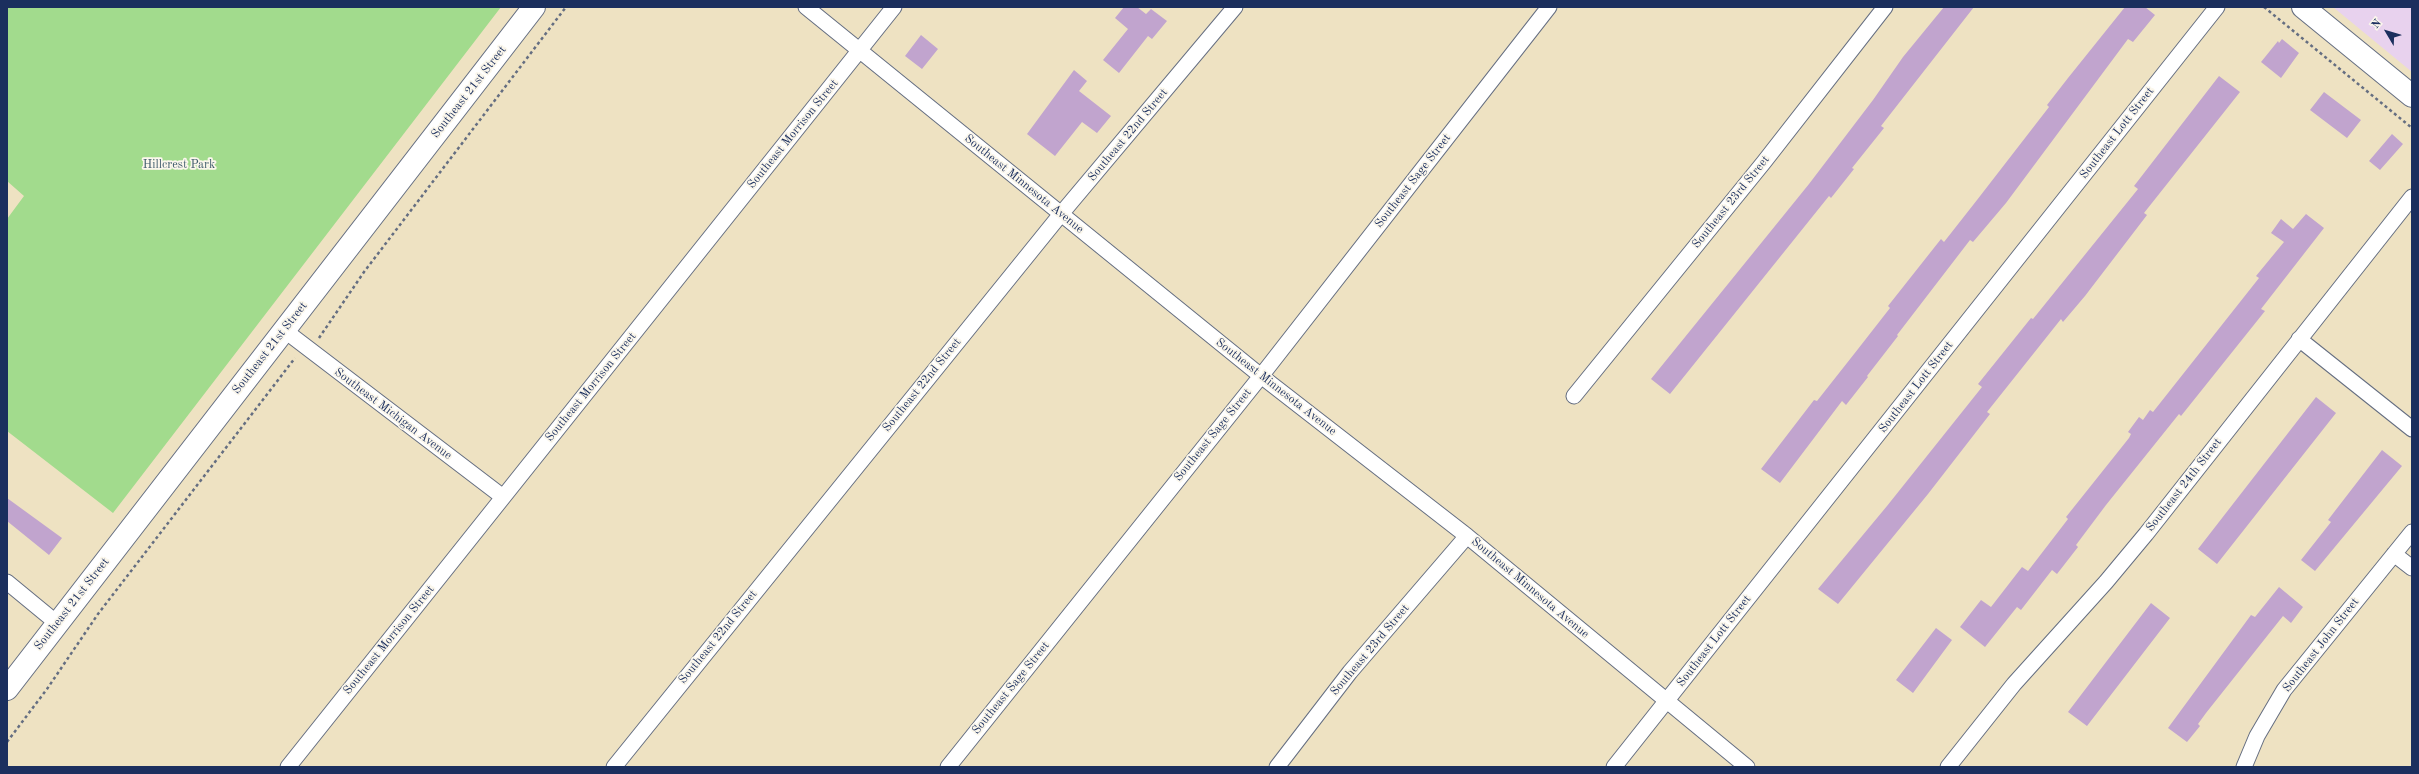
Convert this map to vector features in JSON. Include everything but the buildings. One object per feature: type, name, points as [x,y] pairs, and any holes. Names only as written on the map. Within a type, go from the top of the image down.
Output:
[{"type":"main road","name":"Southeast 21st Street","points":[[7,689],[534,7]]},
{"type":"main road","points":[[2303,7],[2412,96]]},
{"type":"street","name":"Southeast Minnesota Avenue","points":[[806,7],[1261,376],[1467,536],[1747,767]]},
{"type":"street","name":"Southeast Morrison Street","points":[[288,767],[894,7]]},
{"type":"street","name":"Southeast 22nd Street","points":[[614,767],[1061,214],[1235,7]]},
{"type":"street","name":"Southeast Sage Street","points":[[948,767],[1261,376],[1550,7]]},
{"type":"street","name":"Southeast 23rd Street","points":[[1574,396],[1764,162],[1885,7]]},
{"type":"street","name":"Southeast Lott Street","points":[[1614,767],[2217,7]]},
{"type":"street","name":"Southeast 24th Street","points":[[1948,767],[2014,684],[2106,582],[2146,534],[2412,197]]},
{"type":"street","name":"Southeast Michigan Avenue","points":[[284,330],[503,497]]},
{"type":"street","points":[[2299,339],[2412,429]]},
{"type":"street","name":"Southeast John Street","points":[[2244,767],[2257,736],[2284,690],[2412,532]]},
{"type":"street","name":"Southeast 23rd Street","points":[[1277,767],[1350,672],[1467,536]]},
{"type":"street","points":[[2394,554],[2412,568]]},
{"type":"street","points":[[7,582],[58,624]]},
{"type":"path","points":[[7,742],[47,690],[98,614],[294,359],[321,336],[364,272],[566,7]]},
{"type":"path","points":[[2264,7],[2412,128]]},
{"type":"shaded area","points":[[2333,7],[2412,7],[2412,72]]},
{"type":"green space","name":"Hillcrest Park","points":[[7,7],[501,7],[113,513],[7,431],[7,219],[24,196],[7,181]]}]
